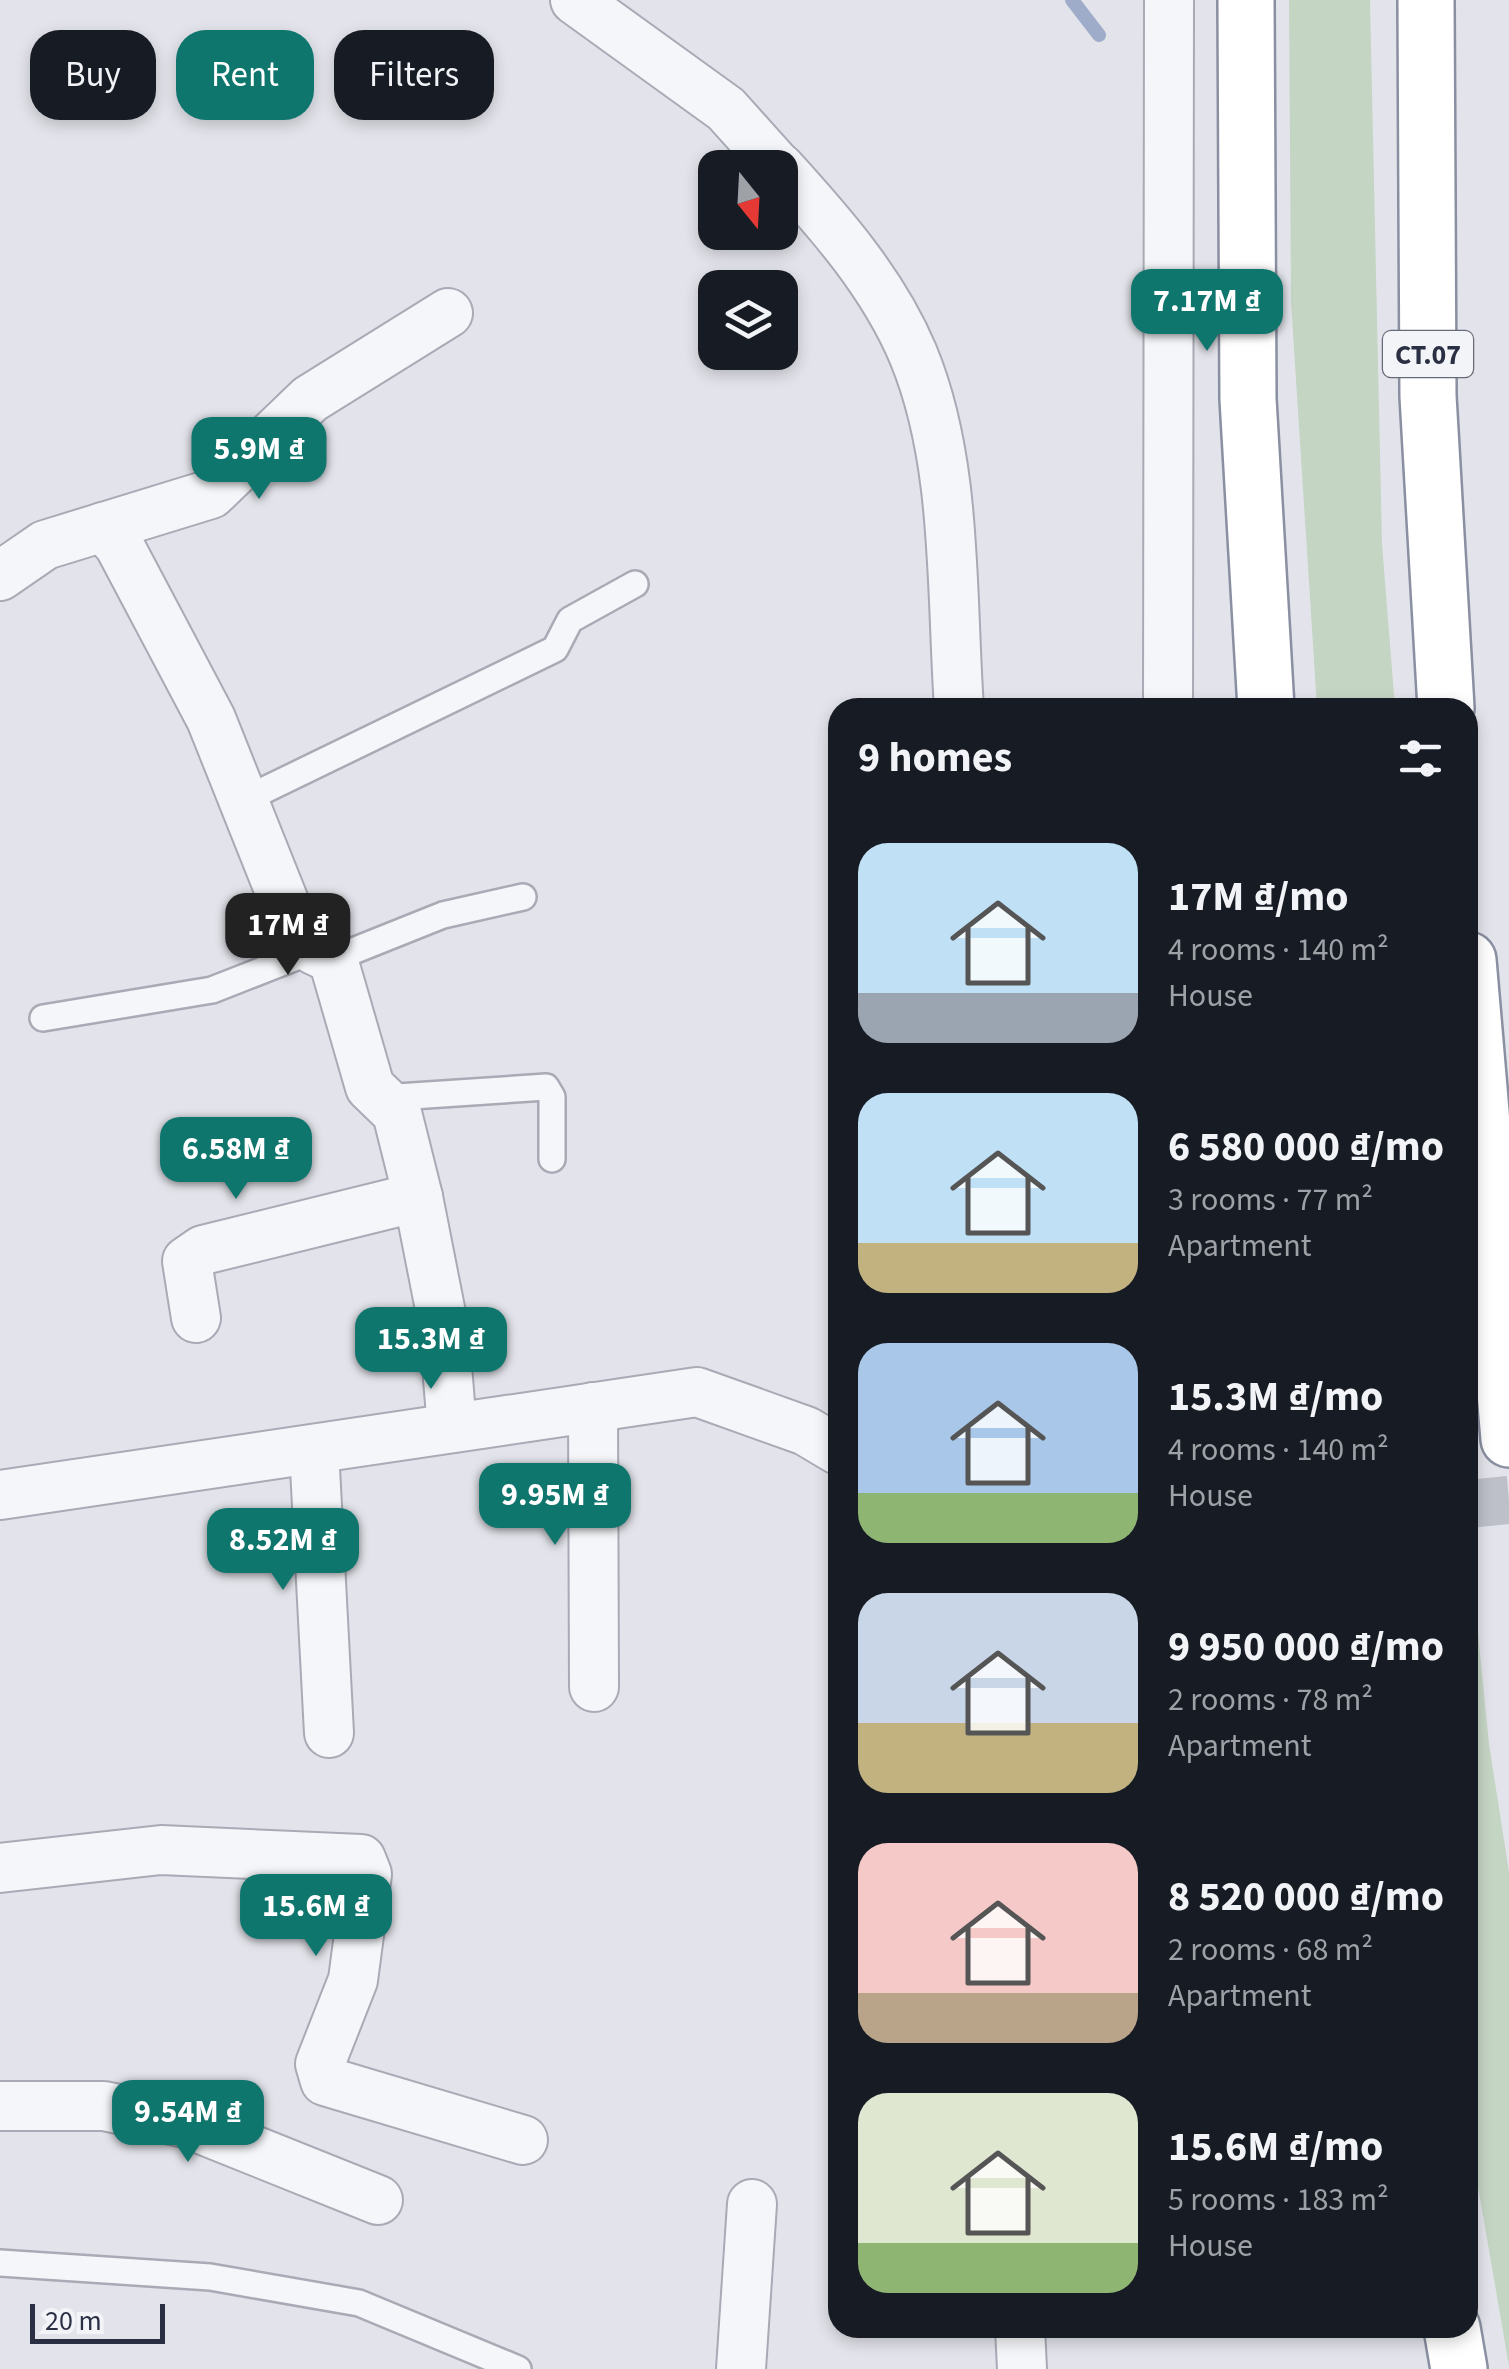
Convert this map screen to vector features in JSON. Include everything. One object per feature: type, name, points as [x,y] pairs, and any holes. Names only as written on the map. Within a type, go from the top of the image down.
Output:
[{"type":"highway","points":[[1246,0],[1248,400],[1265,698]]},
{"type":"highway","name":"CT.07","points":[[1426,0],[1428,396],[1445,698]]},
{"type":"highway","points":[[1478,1077],[1509,1439]]},
{"type":"highway","points":[[1454,2338],[1459,2369]]},
{"type":"street","points":[[576,0],[726,109],[764,150]]},
{"type":"street","points":[[1168,698],[1169,0]]},
{"type":"street","points":[[798,190],[878,287],[912,353],[935,423],[945,493],[957,698]]},
{"type":"street","points":[[0,576],[44,545],[212,494],[310,399],[448,313]]},
{"type":"street","points":[[103,527],[119,545],[202,702],[296,932],[324,954],[370,1087],[397,1113],[444,1329],[452,1428]]},
{"type":"street","points":[[196,1318],[187,1261],[202,1250],[418,1197]]},
{"type":"street","points":[[0,1495],[697,1392],[806,1431],[828,1444]]},
{"type":"street","points":[[593,1407],[594,1688]]},
{"type":"street","points":[[314,1449],[329,1733]]},
{"type":"street","points":[[0,1868],[161,1850],[361,1859],[368,1874],[353,1980],[320,2064],[325,2081],[523,2140]]},
{"type":"street","points":[[0,2106],[104,2106],[186,2123],[378,2200]]},
{"type":"street","points":[[741,2369],[752,2204]]},
{"type":"street","points":[[1020,2338],[1022,2369]]},
{"type":"lane","points":[[244,800],[555,649],[570,620],[635,584]]},
{"type":"lane","points":[[43,1018],[212,990],[443,915],[523,897]]},
{"type":"lane","points":[[382,1098],[546,1087],[552,1097],[552,1159]]},
{"type":"lane","points":[[0,2263],[210,2277],[359,2302],[518,2369]]},
{"type":"green space","points":[[1289,0],[1370,0],[1382,544],[1394,698],[1316,698],[1291,302]]},
{"type":"green space","points":[[1478,1633],[1489,1744],[1509,1872],[1509,2366],[1478,2187]]},
{"type":"waterway","points":[[1072,0],[1099,35]]},
{"type":"tunnel","points":[[1478,1503],[1509,1500]]}]
